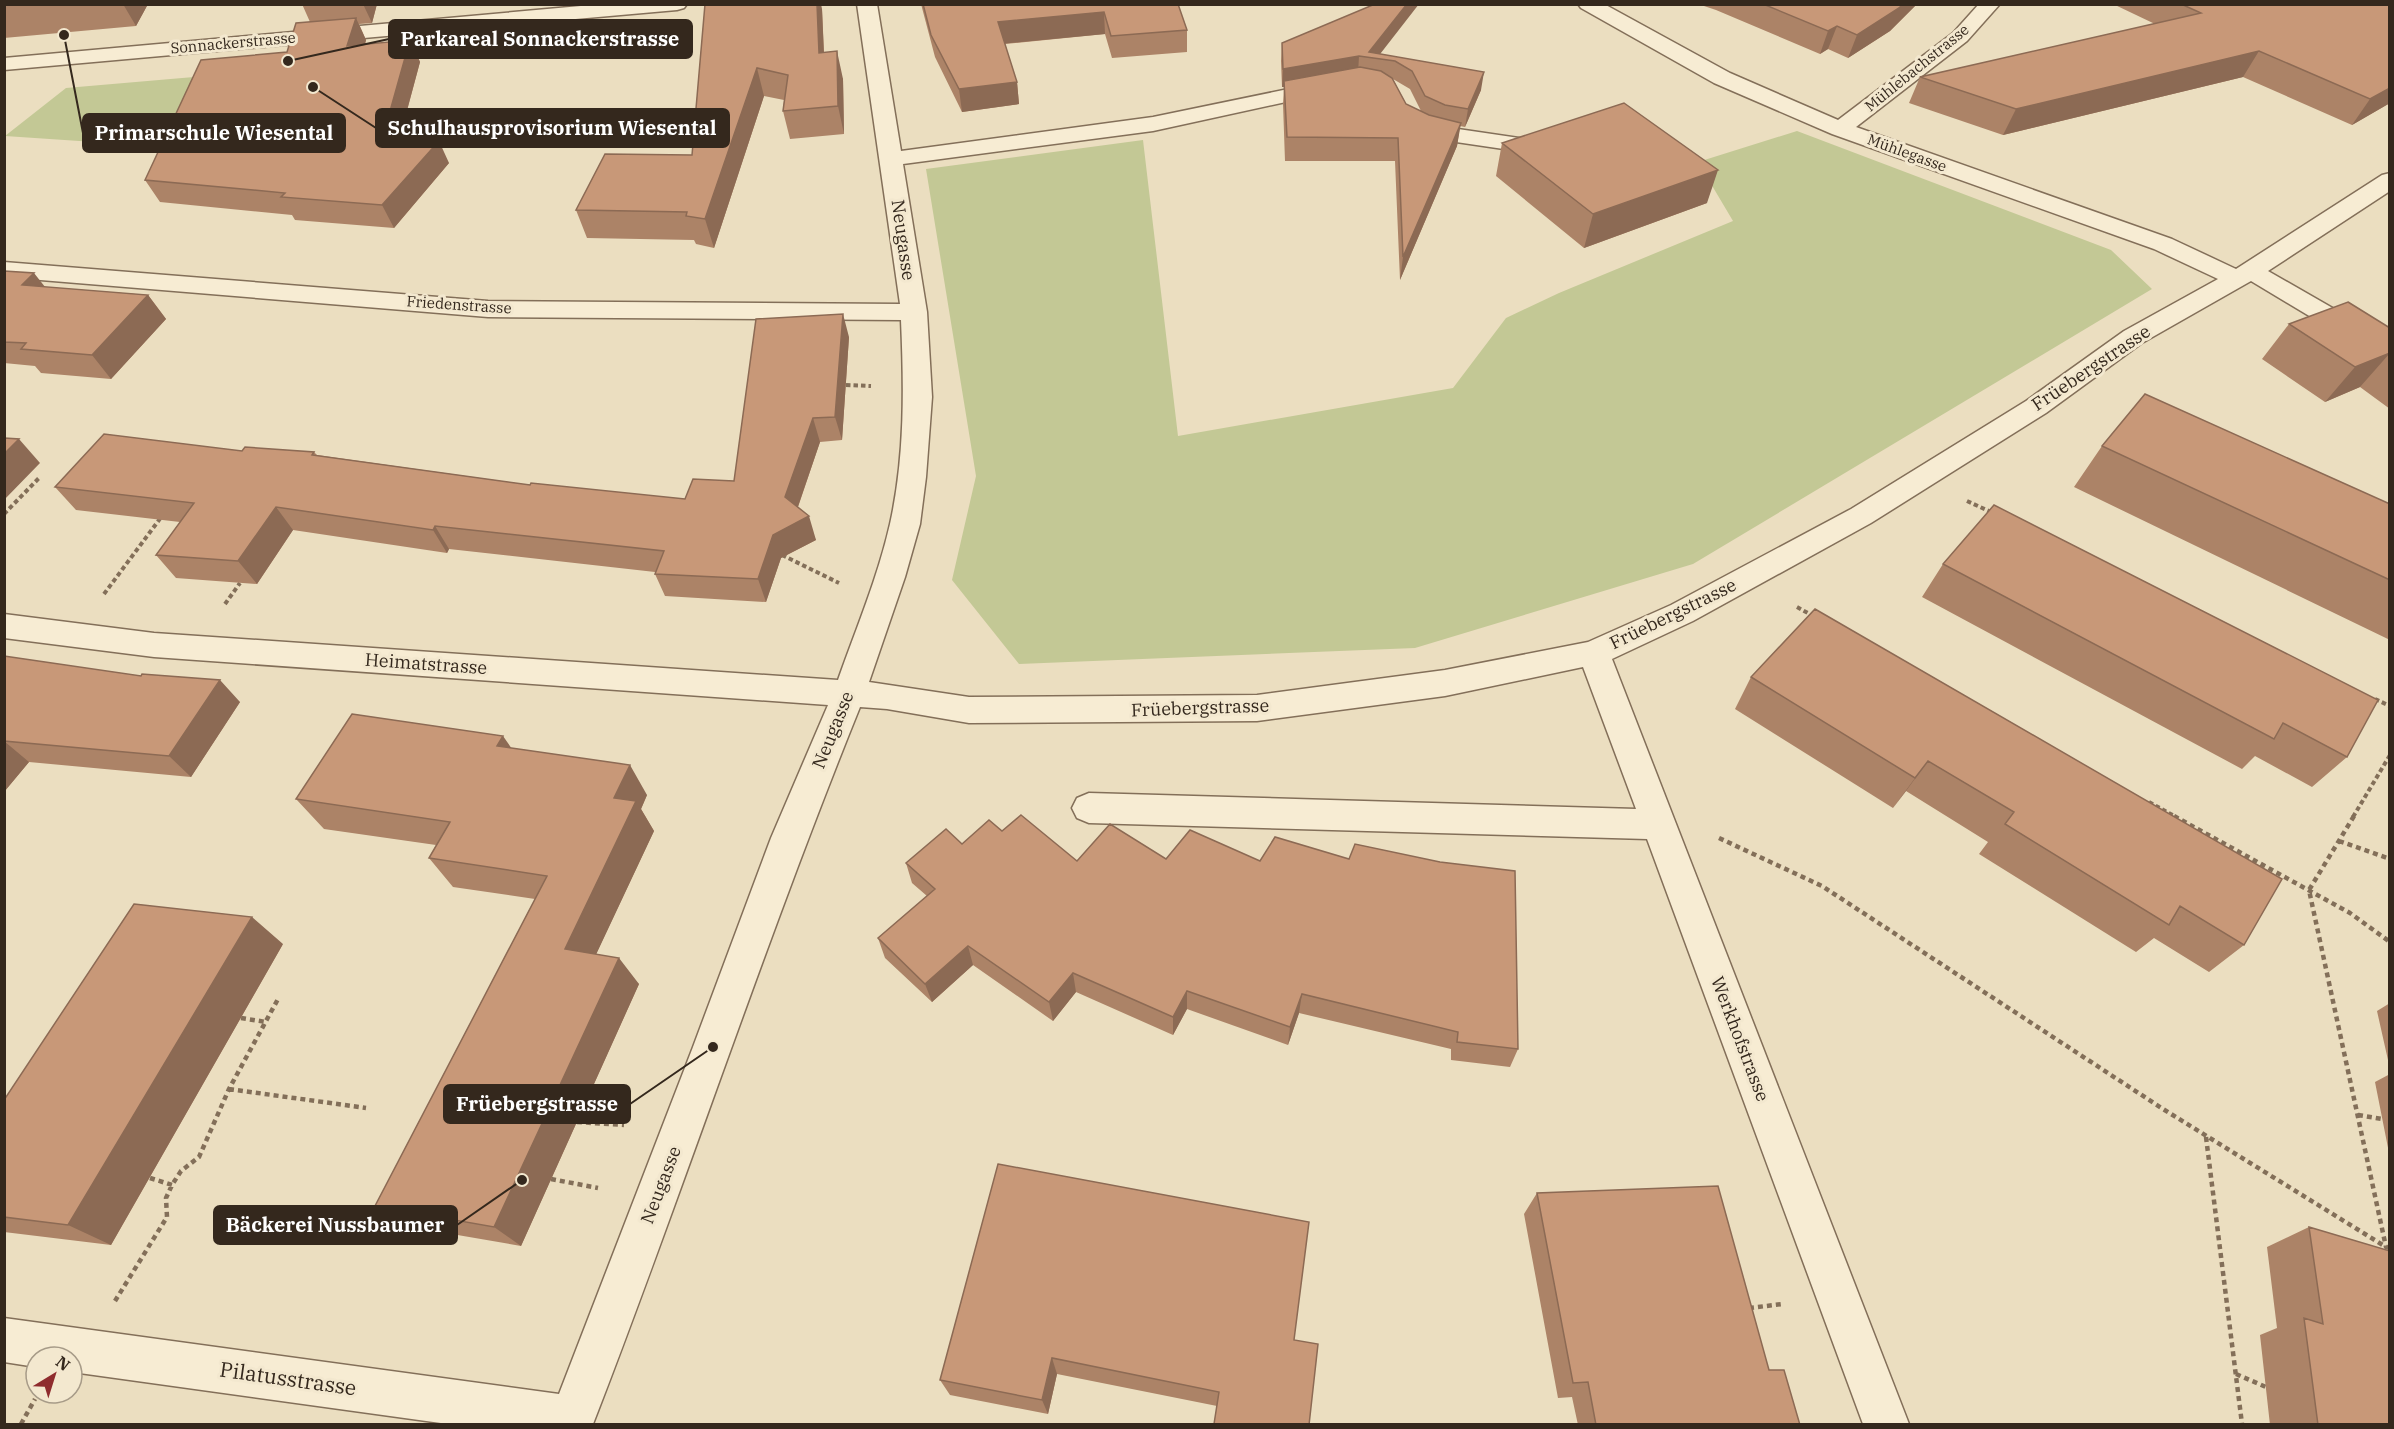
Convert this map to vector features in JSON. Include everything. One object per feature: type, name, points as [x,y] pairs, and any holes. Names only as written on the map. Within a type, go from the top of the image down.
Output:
[{"type":"street","name":"Sonnackerstrasse","points":[[4,64],[677,4]]},
{"type":"street","name":"Neugasse","points":[[571,1422],[713,1047],[789,838],[849,693],[890,577],[905,524],[912,477],[918,397],[914,312],[867,4]]},
{"type":"street","name":"Mühlegasse","points":[[1588,4],[1722,78],[1840,129],[2163,244],[2243,275],[2390,353]]},
{"type":"street","name":"Mühlebachstrasse","points":[[1840,129],[1960,37],[1990,4]]},
{"type":"street","points":[[891,159],[1154,124],[1348,84]]},
{"type":"street","points":[[1404,104],[1412,120],[1435,131],[1474,139],[1524,145]]},
{"type":"street","name":"Früebergstrasse","points":[[849,693],[887,696],[969,710],[1257,708],[1445,683],[1594,653],[1682,613],[1861,516],[2036,406],[2133,337],[2243,275],[2390,180]]},
{"type":"street","name":"Friedenstrasse","points":[[4,269],[488,309],[914,312]]},
{"type":"street","name":"Heimatstrasse","points":[[4,626],[154,645],[849,693]]},
{"type":"street","name":"Werkhofstrasse","points":[[1594,653],[1886,1425]]},
{"type":"street","points":[[1089,808],[1659,825]]},
{"type":"street","name":"Pilatusstrasse","points":[[4,1340],[571,1422]]},
{"type":"path","points":[[846,385],[881,386]]},
{"type":"path","points":[[4,514],[39,477]]},
{"type":"path","points":[[1967,500],[1997,515]]},
{"type":"path","points":[[77,635],[130,556],[165,513]]},
{"type":"path","points":[[782,555],[826,579]]},
{"type":"path","points":[[1797,607],[1817,618]]},
{"type":"path","points":[[2369,696],[2390,706]]},
{"type":"path","points":[[2388,1248],[2309,890],[2390,755]]},
{"type":"path","points":[[2143,799],[2350,913],[2390,942]]},
{"type":"path","points":[[2149,814],[2154,805]]},
{"type":"path","points":[[1719,838],[1822,886],[2206,1136],[2388,1248]]},
{"type":"path","points":[[2339,841],[2390,859]]},
{"type":"path","points":[[85,1350],[167,1217],[166,1198],[172,1185],[181,1171],[199,1157],[229,1089],[278,999]]},
{"type":"path","points":[[241,1018],[266,1022]]},
{"type":"path","points":[[229,1089],[366,1108]]},
{"type":"path","points":[[2358,1115],[2382,1119]]},
{"type":"path","points":[[577,1122],[624,1125]]},
{"type":"path","points":[[2206,1136],[2242,1425]]},
{"type":"path","points":[[150,1178],[172,1185]]},
{"type":"path","points":[[551,1179],[598,1188]]},
{"type":"path","points":[[1738,1309],[1796,1303]]},
{"type":"path","points":[[2236,1373],[2266,1387]]},
{"type":"path","points":[[21,1425],[32,1405]]},
{"type":"green space","points":[[252,72],[213,150],[5,136],[66,88]]},
{"type":"green space","points":[[1797,131],[2111,250],[2152,289],[1693,564],[1415,648],[1019,664],[952,580],[976,476],[926,169],[1143,140],[1178,436],[1453,388],[1506,318],[1559,293],[1733,221],[1698,162]]},
{"type":"building","points":[[705,4],[817,4],[819,53],[837,51],[838,106],[783,111],[788,75],[757,68],[705,219],[686,216],[687,212],[576,210],[605,154],[692,155]]},
{"type":"building","points":[[923,4],[1178,4],[1187,30],[1111,36],[1104,12],[998,22],[1017,82],[959,89],[931,35]]},
{"type":"building","points":[[1375,4],[1407,4],[1369,52],[1484,72],[1468,109],[1445,105],[1425,96],[1412,71],[1395,61],[1359,56],[1283,69],[1282,43]]},
{"type":"building","points":[[1763,4],[1903,4],[1857,35],[1837,26],[1828,31]]},
{"type":"building","points":[[2181,4],[2390,4],[2390,88],[2370,99],[2259,51],[2016,109],[1920,77],[2201,13]]},
{"type":"building","points":[[356,18],[347,46],[410,40],[383,136],[439,141],[382,205],[281,197],[285,193],[145,180],[201,60],[287,52],[296,23]]},
{"type":"building","points":[[1360,67],[1381,71],[1392,78],[1406,104],[1429,115],[1461,123],[1403,257],[1398,138],[1287,137],[1284,81]]},
{"type":"building","points":[[1624,103],[1718,170],[1593,214],[1502,143]]},
{"type":"building","points":[[4,271],[34,273],[22,285],[148,295],[92,355],[21,349],[26,343],[4,342]]},
{"type":"building","points":[[2348,302],[2390,328],[2390,353],[2355,367],[2289,324]]},
{"type":"building","points":[[843,314],[835,417],[813,418],[785,497],[809,516],[773,535],[758,579],[655,574],[664,551],[435,526],[433,530],[276,507],[238,561],[156,555],[194,503],[55,487],[104,434],[242,451],[245,447],[314,452],[312,455],[530,485],[531,483],[685,499],[693,479],[734,481],[756,319]]},
{"type":"building","points":[[2145,394],[2390,504],[2390,580],[2102,446]]},
{"type":"building","points":[[4,438],[19,439],[4,454]]},
{"type":"building","points":[[1994,505],[2378,700],[2347,757],[2283,723],[2274,739],[1943,564]]},
{"type":"building","points":[[1815,609],[2282,879],[2244,945],[2180,906],[2169,925],[2005,824],[2014,812],[1928,761],[1915,778],[1751,677]]},
{"type":"building","points":[[4,656],[141,676],[142,674],[220,680],[169,756],[4,741]]},
{"type":"building","points":[[352,714],[503,736],[497,746],[630,765],[614,798],[636,801],[565,949],[619,958],[494,1227],[375,1206],[547,876],[429,858],[450,822],[296,799]]},
{"type":"building","points":[[1021,815],[1077,861],[1110,824],[1166,859],[1190,830],[1260,861],[1275,837],[1349,859],[1355,844],[1440,862],[1515,871],[1518,1049],[1457,1042],[1458,1032],[1302,994],[1290,1027],[1187,991],[1173,1017],[1073,973],[1049,1002],[968,946],[925,984],[878,938],[935,889],[906,863],[946,829],[962,844],[989,820],[1002,831]]},
{"type":"building","points":[[134,904],[252,917],[68,1225],[4,1217],[4,1100]]},
{"type":"building","points":[[998,1164],[1309,1222],[1294,1340],[1318,1344],[1309,1425],[1214,1424],[1219,1392],[1052,1358],[1042,1400],[940,1380]]},
{"type":"building","points":[[1718,1186],[1769,1370],[1784,1370],[1800,1425],[1596,1425],[1588,1382],[1573,1383],[1537,1193]]},
{"type":"building","points":[[2309,1227],[2390,1251],[2390,1425],[2318,1425],[2304,1318],[2323,1324]]},
{"type":"place","name":"Primarschule Wiesental","points":[[64,35]]},
{"type":"place","name":"Parkareal Sonnackerstrasse","points":[[288,61]]},
{"type":"place","name":"Schulhausprovisorium Wiesental","points":[[313,87]]},
{"type":"place","name":"Früebergstrasse","points":[[713,1047]]},
{"type":"place","name":"Bäckerei Nussbaumer","points":[[522,1180]]}]
